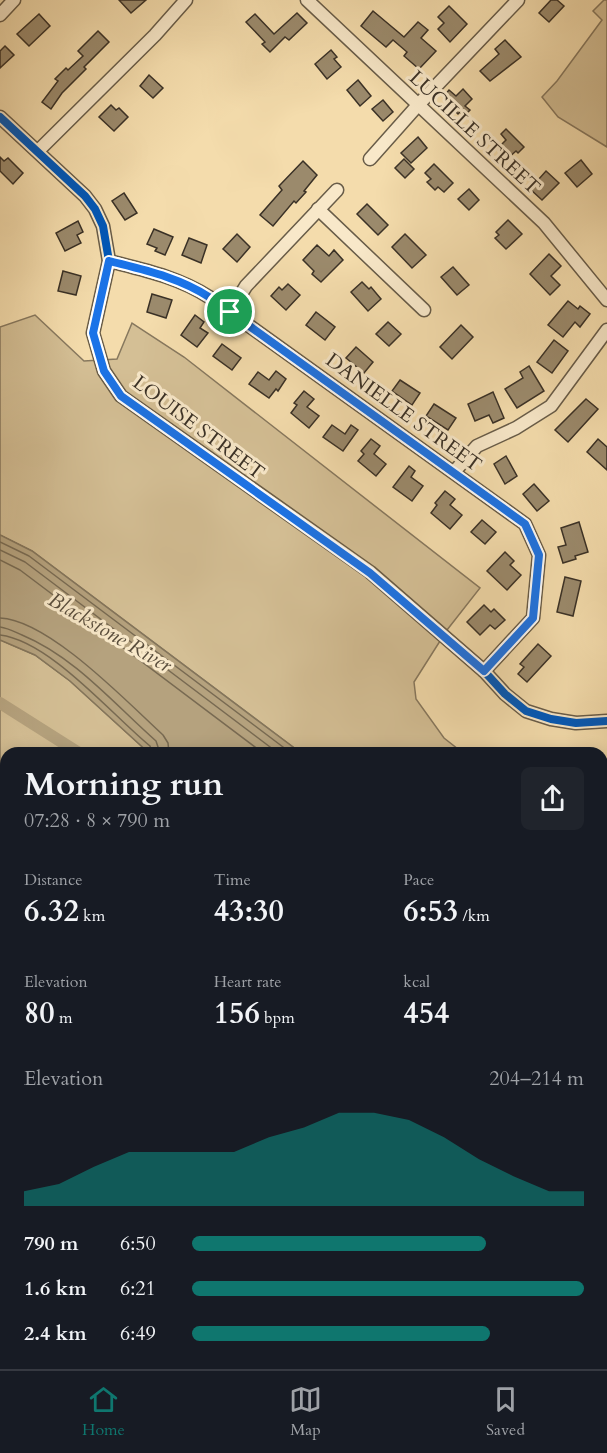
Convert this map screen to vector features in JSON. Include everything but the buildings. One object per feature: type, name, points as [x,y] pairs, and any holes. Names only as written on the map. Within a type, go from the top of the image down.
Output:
[{"type":"street","points":[[0,15],[14,0]]},
{"type":"street","points":[[38,151],[155,35],[186,0]]},
{"type":"street","name":"LUCILLE STREET","points":[[307,0],[544,223],[607,300]]},
{"type":"street","points":[[370,159],[518,0]]},
{"type":"street","name":"LOUISE STREET","points":[[0,117],[86,196],[103,226],[109,261],[93,333],[104,371],[121,396],[370,573],[484,671],[505,694],[526,711],[551,720],[576,723],[607,721]]},
{"type":"street","points":[[230,312],[246,286],[337,190]]},
{"type":"street","points":[[318,209],[424,310]]},
{"type":"street","name":"DANIELLE STREET","points":[[109,261],[171,277],[191,285],[525,524],[539,555],[533,618],[484,671]]},
{"type":"street","points":[[454,472],[477,446],[516,428],[551,406],[607,330]]},
{"type":"shaded area","points":[[604,0],[607,0],[607,147],[558,117],[542,97],[557,81],[602,20],[593,11]]},
{"type":"shaded area","points":[[35,315],[84,361],[117,359],[132,323],[184,357],[480,588],[447,630],[414,682],[416,699],[444,738],[455,747],[293,747],[32,551],[0,535],[0,327]]},
{"type":"shaded area","points":[[0,640],[35,655],[70,681],[142,747],[0,747]]},
{"type":"water","name":"Blackstone River","points":[[0,535],[32,551],[293,747],[142,747],[70,681],[35,655],[0,640]]},
{"type":"waterway","points":[[0,703],[70,747]]},
{"type":"cycle path","points":[[0,117],[85,196],[95,209],[103,226],[109,261],[93,333],[104,371],[121,396],[370,572],[484,671],[505,694],[526,711],[551,719],[576,723],[607,721]]},
{"type":"cycle path","points":[[109,261],[173,279],[209,297],[525,524],[539,555],[533,618],[484,671]]},
{"type":"route","points":[[109,261],[171,277],[191,285],[230,312],[525,524],[539,555],[533,618],[484,671],[370,573],[121,396],[104,371],[93,333],[109,261]]}]
